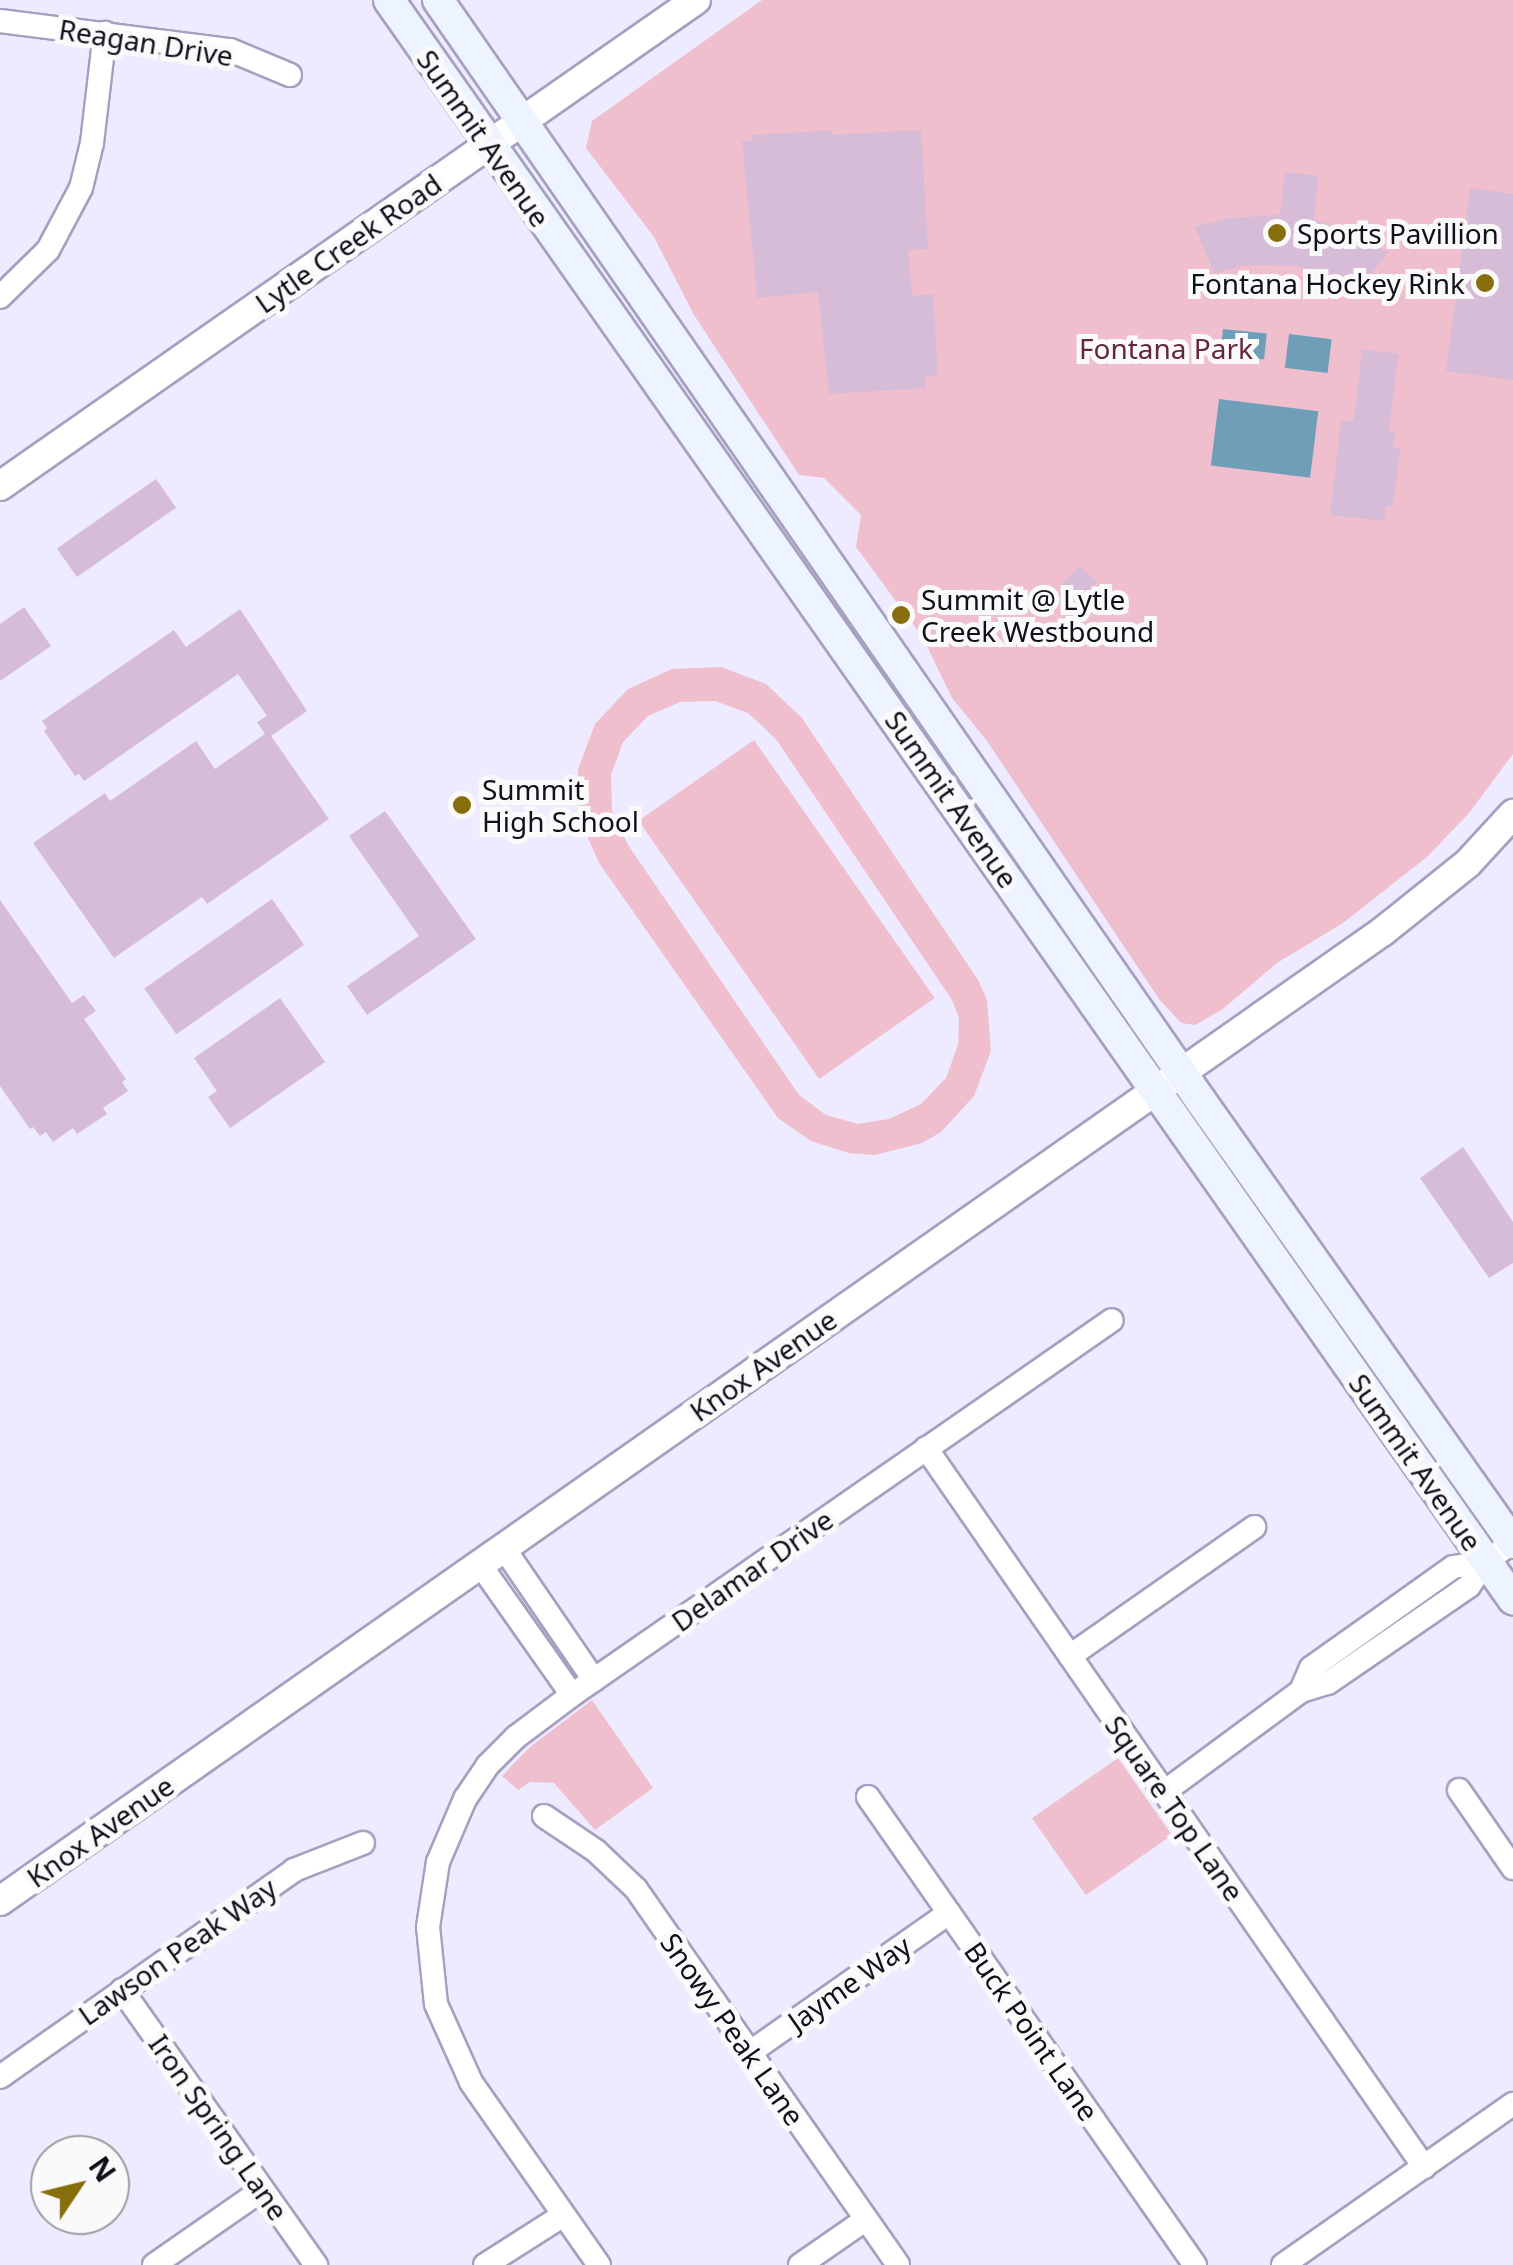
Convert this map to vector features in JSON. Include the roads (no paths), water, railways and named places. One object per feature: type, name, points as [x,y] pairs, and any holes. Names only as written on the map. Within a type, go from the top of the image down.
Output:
[{"type":"main road","name":"Summit Avenue","points":[[389,0],[488,146],[752,512],[1513,1598]]},
{"type":"main road","name":"Summit Avenue","points":[[438,0],[1513,1542]]},
{"type":"street","name":"Lytle Creek Road","points":[[0,486],[696,0]]},
{"type":"street","name":"Reagan Drive","points":[[0,21],[230,50],[290,74]]},
{"type":"street","points":[[0,298],[48,250],[81,188],[92,143],[105,34]]},
{"type":"street","name":"Knox Avenue","points":[[0,1901],[1382,932],[1468,863],[1513,814]]},
{"type":"street","name":"Delamar Drive","points":[[599,2265],[472,2082],[436,2004],[428,1927],[438,1862],[466,1799],[487,1766],[572,1695],[1112,1320]]},
{"type":"street","name":"Square Top Lane","points":[[926,1448],[1424,2167]]},
{"type":"street","points":[[1070,1656],[1254,1527]]},
{"type":"street","points":[[1164,1792],[1302,1691],[1328,1684],[1469,1586],[1486,1562],[1513,1542]]},
{"type":"street","points":[[503,1547],[594,1680]]},
{"type":"street","points":[[1302,1691],[1312,1668],[1453,1567],[1486,1562]]},
{"type":"street","points":[[479,1563],[572,1695]]},
{"type":"street","points":[[1361,1632],[1376,1652]]},
{"type":"street","points":[[1459,1790],[1513,1868]]},
{"type":"street","name":"Buck Point Lane","points":[[868,1797],[1195,2265]]},
{"type":"street","name":"Snowy Peak Lane","points":[[544,1816],[596,1852],[636,1888],[898,2265]]},
{"type":"street","name":"Lawson Peak Way","points":[[0,2077],[294,1870],[364,1843]]},
{"type":"street","name":"Jayme Way","points":[[749,2053],[950,1913]]},
{"type":"street","name":"Iron Spring Lane","points":[[122,1990],[316,2265]]},
{"type":"street","points":[[1283,2265],[1513,2104]]},
{"type":"street","points":[[154,2265],[262,2190]]},
{"type":"street","points":[[485,2265],[562,2216]]},
{"type":"street","points":[[800,2265],[865,2220]]},
{"type":"water","points":[[1223,329],[1267,334],[1264,359],[1220,355]]},
{"type":"water","points":[[1289,334],[1332,339],[1328,373],[1285,368]]},
{"type":"water","points":[[1219,399],[1318,411],[1310,478],[1211,466]]},
{"type":"place","name":"Sports Pavillion","points":[[1277,233]]},
{"type":"place","name":"Fontana Hockey Rink","points":[[1485,283]]},
{"type":"place","name":"Summit @ Lytle Creek Westbound","points":[[901,615]]},
{"type":"place","name":"Summit High School","points":[[462,805]]},
{"type":"park label","name":"Fontana Park","points":[[1166,348]]}]
